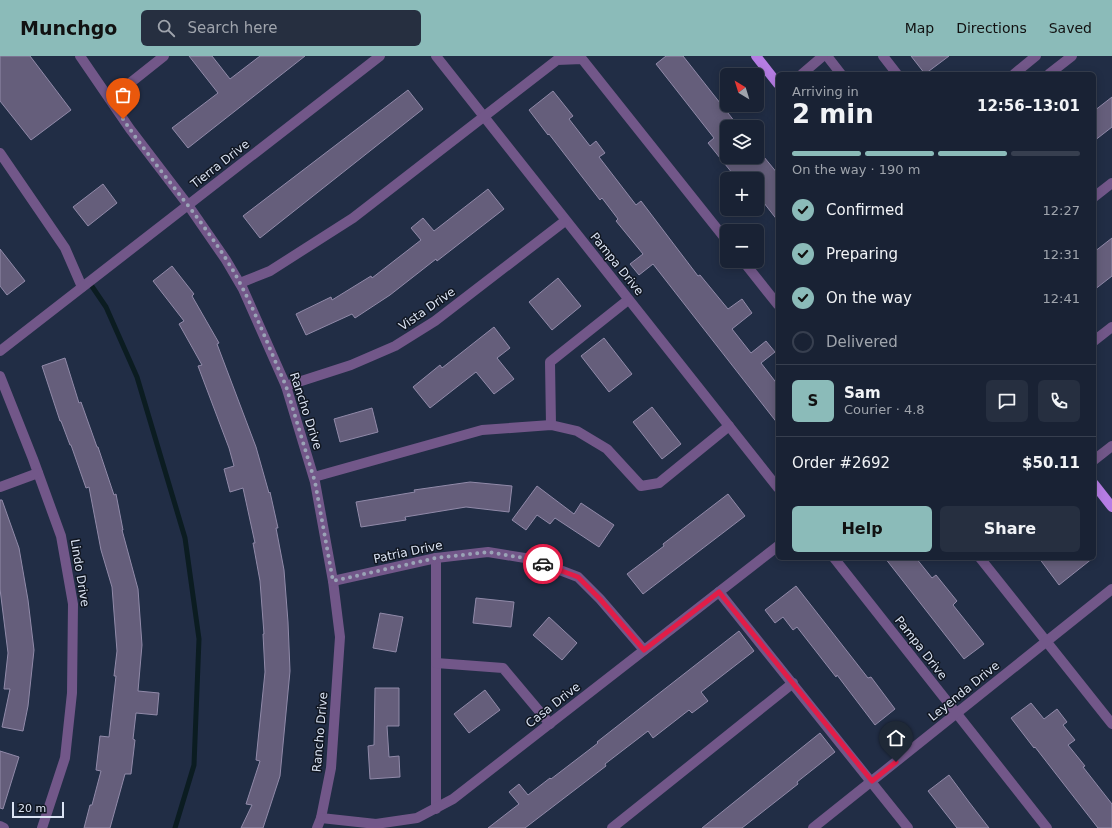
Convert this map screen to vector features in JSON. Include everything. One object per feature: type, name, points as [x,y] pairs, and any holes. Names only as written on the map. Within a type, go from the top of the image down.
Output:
[{"type":"main road","points":[[756,56],[776,81]]},
{"type":"main road","points":[[1096,487],[1112,507]]},
{"type":"street","name":"Rancho Drive","points":[[80,56],[130,129],[188,205],[240,283],[286,386],[314,477],[333,581],[340,637],[331,768],[321,818],[317,828]]},
{"type":"street","points":[[110,99],[164,56]]},
{"type":"street","name":"Tierra Drive","points":[[0,351],[380,56]]},
{"type":"street","name":"Pampa Drive","points":[[436,56],[565,221],[776,485]]},
{"type":"street","points":[[804,72],[823,56]]},
{"type":"street","points":[[827,56],[839,72]]},
{"type":"street","points":[[883,56],[895,72]]},
{"type":"street","points":[[1016,72],[1036,56]]},
{"type":"street","points":[[1052,72],[1072,56]]},
{"type":"street","points":[[240,283],[270,271],[353,218],[557,60],[582,58],[720,232]]},
{"type":"street","points":[[0,153],[65,248],[82,287]]},
{"type":"street","points":[[1096,195],[1112,183]]},
{"type":"street","name":"Vista Drive","points":[[286,386],[351,365],[395,346],[435,321],[565,221]]},
{"type":"street","points":[[749,268],[776,302]]},
{"type":"street","points":[[551,425],[550,362],[628,300]]},
{"type":"street","points":[[1096,339],[1112,327]]},
{"type":"street","name":"Lindo Drive","points":[[0,376],[61,536],[73,604],[72,693],[65,758],[42,828]]},
{"type":"street","points":[[314,477],[482,430],[551,425],[577,431],[607,449],[641,486],[659,483],[729,426]]},
{"type":"street","points":[[1096,458],[1112,446]]},
{"type":"street","points":[[0,487],[38,473]]},
{"type":"street","name":"Casa Drive","points":[[321,818],[376,824],[417,818],[453,799],[776,548]]},
{"type":"street","name":"Patria Drive","points":[[333,581],[436,558],[488,552],[530,559],[578,577],[600,599],[644,650]]},
{"type":"street","points":[[436,558],[436,809]]},
{"type":"street","name":"Pampa Drive","points":[[836,560],[1047,828]]},
{"type":"street","points":[[982,560],[1112,724]]},
{"type":"street","name":"Leyenda Drive","points":[[813,828],[1112,589]]},
{"type":"street","points":[[719,592],[872,781],[908,828]]},
{"type":"street","points":[[436,663],[503,668],[550,724]]},
{"type":"street","points":[[612,828],[793,683]]},
{"type":"street","points":[[0,826],[4,828]]},
{"type":"building","points":[[0,56],[30,56],[71,110],[31,140],[0,101]]},
{"type":"building","points":[[189,56],[212,56],[230,79],[260,56],[305,56],[188,148],[172,128],[218,93]]},
{"type":"building","points":[[666,56],[683,56],[720,103],[720,112],[727,112],[733,120],[720,120],[720,158],[708,143],[714,138],[656,64]]},
{"type":"building","points":[[911,56],[949,56],[928,72],[923,72]]},
{"type":"building","points":[[408,90],[423,109],[260,238],[243,216]]},
{"type":"building","points":[[553,91],[573,116],[569,119],[590,146],[596,141],[605,153],[599,157],[636,205],[641,201],[698,276],[700,275],[728,309],[742,299],[752,313],[732,329],[751,353],[766,341],[775,352],[761,363],[776,382],[776,421],[653,264],[639,275],[630,264],[643,254],[616,221],[618,219],[602,198],[600,200],[529,110]]},
{"type":"building","points":[[1112,97],[1112,127],[1096,139],[1096,109]]},
{"type":"building","points":[[764,157],[776,172],[776,218],[764,203],[764,172],[731,172],[725,164],[764,164]]},
{"type":"building","points":[[103,184],[117,203],[88,226],[73,207]]},
{"type":"building","points":[[488,189],[504,209],[437,261],[436,259],[390,295],[355,318],[352,314],[306,335],[296,314],[331,297],[332,300],[371,276],[372,278],[421,240],[411,228],[423,218],[434,231]]},
{"type":"building","points":[[1112,238],[1112,276],[1096,288],[1096,250]]},
{"type":"building","points":[[0,249],[25,281],[7,295],[0,286]]},
{"type":"building","points":[[172,266],[194,294],[192,296],[219,343],[217,344],[256,447],[269,493],[270,492],[278,528],[276,528],[284,570],[290,671],[280,776],[263,828],[241,828],[252,805],[246,804],[260,761],[256,760],[265,672],[260,581],[253,543],[255,543],[243,488],[230,492],[224,469],[234,466],[229,448],[198,366],[202,365],[179,324],[184,321],[153,281]]},
{"type":"building","points":[[558,278],[581,306],[552,330],[529,302]]},
{"type":"building","points":[[494,327],[510,348],[497,358],[514,379],[494,394],[476,372],[430,408],[413,387],[440,365],[442,368]]},
{"type":"building","points":[[604,338],[632,374],[609,392],[581,356]]},
{"type":"building","points":[[65,358],[79,403],[81,402],[114,495],[116,494],[122,530],[138,589],[142,645],[138,691],[159,693],[157,715],[136,713],[133,739],[135,740],[131,774],[125,774],[110,828],[84,828],[101,771],[96,770],[100,736],[109,737],[116,676],[114,676],[117,651],[112,587],[101,550],[89,487],[86,488],[71,445],[60,421],[42,366]]},
{"type":"building","points":[[652,407],[681,444],[662,459],[633,422]]},
{"type":"building","points":[[372,408],[378,432],[340,442],[334,419]]},
{"type":"building","points":[[470,482],[512,486],[509,512],[466,507],[405,517],[406,520],[361,527],[356,502],[415,492],[414,490]]},
{"type":"building","points":[[537,486],[574,514],[581,503],[614,525],[599,547],[555,518],[550,524],[537,515],[526,530],[512,520]]},
{"type":"building","points":[[728,494],[745,516],[643,594],[627,574]]},
{"type":"building","points":[[0,500],[2,500],[19,548],[28,600],[34,650],[28,706],[23,731],[2,727],[10,689],[4,689],[8,653],[0,589]]},
{"type":"building","points":[[887,560],[918,560],[932,578],[936,575],[957,601],[953,605],[984,644],[964,659]]},
{"type":"building","points":[[1040,560],[1090,560],[1059,585]]},
{"type":"building","points":[[796,586],[868,678],[871,677],[895,709],[875,725],[837,675],[836,677],[797,627],[793,630],[783,617],[775,623],[765,610]]},
{"type":"building","points":[[476,598],[514,602],[511,627],[473,623]]},
{"type":"building","points":[[380,613],[403,617],[396,652],[373,648]]},
{"type":"building","points":[[549,617],[577,643],[562,660],[533,635]]},
{"type":"building","points":[[739,631],[754,651],[701,692],[708,701],[692,713],[689,710],[653,738],[648,731],[605,764],[606,766],[525,828],[488,828],[519,804],[509,792],[519,784],[528,795],[598,743],[597,742]]},
{"type":"building","points":[[375,688],[399,688],[399,726],[387,726],[389,757],[399,756],[400,777],[370,779],[368,746],[374,745]]},
{"type":"building","points":[[485,690],[500,710],[469,733],[454,714]]},
{"type":"building","points":[[1031,703],[1044,719],[1057,709],[1067,722],[1063,725],[1075,740],[1068,745],[1112,804],[1112,828],[1098,828],[1011,718]]},
{"type":"building","points":[[820,733],[835,752],[797,782],[798,784],[742,828],[702,828]]},
{"type":"building","points":[[0,751],[19,757],[3,809],[0,808]]},
{"type":"building","points":[[949,775],[989,828],[957,828],[928,791]]},
{"type":"waterway","points":[[89,282],[106,307],[137,377],[185,538],[199,639],[194,765],[175,828]]},
{"type":"way so far","points":[[123,119],[188,205],[226,260],[243,289],[286,386],[315,482],[333,581],[436,558],[488,552],[530,559],[543,564]]},
{"type":"route","points":[[543,564],[578,577],[600,599],[644,650],[719,592],[872,781],[896,762]]}]
